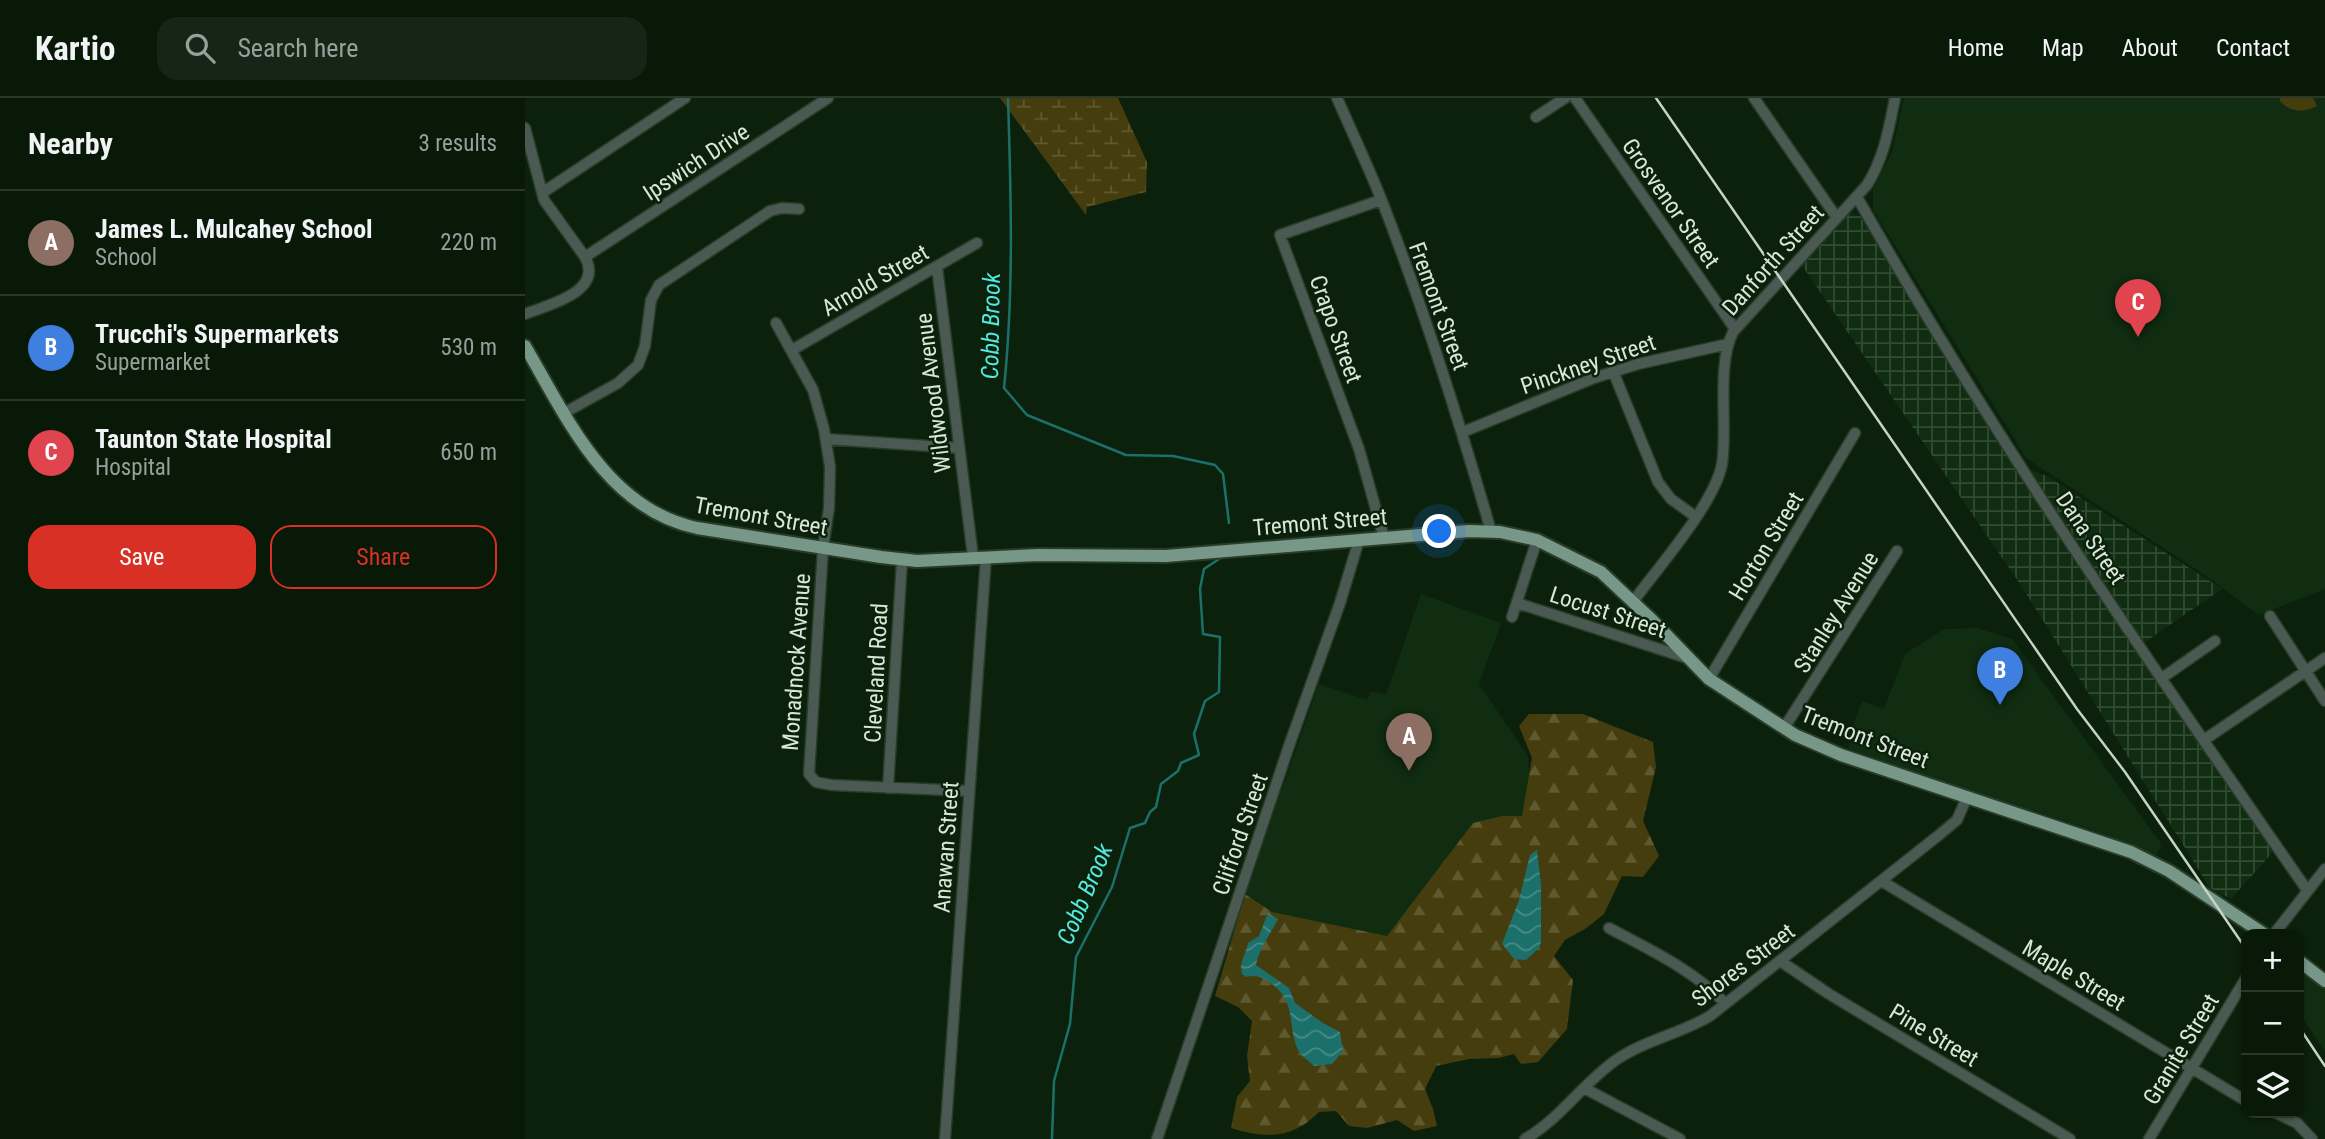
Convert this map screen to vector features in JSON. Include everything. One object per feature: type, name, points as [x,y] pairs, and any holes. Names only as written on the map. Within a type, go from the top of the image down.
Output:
[{"type":"main road","name":"Tremont Street","points":[[525,346],[564,413],[606,474],[634,499],[661,516],[697,528],[902,560],[1166,556],[1491,531],[1537,540],[1611,579],[1709,679],[1807,741],[1841,755],[2142,857],[2169,871],[2256,929]]},
{"type":"main road","points":[[2304,965],[2325,981]]},
{"type":"street","points":[[542,193],[685,98]]},
{"type":"street","name":"Fremont Street","points":[[1337,98],[1381,200],[1463,432],[1491,531]]},
{"type":"street","points":[[1537,117],[1565,98]]},
{"type":"street","name":"Grosvenor Street","points":[[1575,98],[1735,330]]},
{"type":"street","points":[[1754,98],[1837,218]]},
{"type":"street","name":"Ipswich Drive","points":[[585,257],[825,99]]},
{"type":"street","name":"Danforth Street","points":[[1632,603],[1696,517],[1714,487],[1722,463],[1728,344],[1735,330],[1857,197],[1877,167],[1887,138],[1894,99]]},
{"type":"street","points":[[525,128],[542,193],[589,266],[580,290],[525,314]]},
{"type":"street","name":"Dana Street","points":[[1857,197],[1886,249],[2057,524],[2307,890]]},
{"type":"street","name":"Crapo Street","points":[[1381,200],[1280,235],[1359,449],[1384,538]]},
{"type":"street","points":[[564,413],[618,383],[634,370],[645,346],[651,300],[664,281],[770,211],[782,208],[799,209]]},
{"type":"street","name":"Arnold Street","points":[[792,350],[977,243]]},
{"type":"street","name":"Wildwood Avenue","points":[[937,267],[959,448],[979,557]]},
{"type":"street","name":"Monadnock Avenue","points":[[776,323],[813,390],[826,439],[830,489],[823,548],[808,765],[810,778],[823,784],[888,788]]},
{"type":"street","name":"Pinckney Street","points":[[1463,432],[1613,371],[1728,344]]},
{"type":"street","points":[[1613,371],[1658,482],[1671,499],[1696,517]]},
{"type":"street","name":"Horton Street","points":[[1709,679],[1856,433]]},
{"type":"street","points":[[826,439],[959,448]]},
{"type":"street","name":"Clifford Street","points":[[1157,1139],[1290,743],[1341,603],[1359,540]]},
{"type":"street","points":[[1512,617],[1537,540]]},
{"type":"street","name":"Stanley Avenue","points":[[1784,728],[1897,551]]},
{"type":"street","name":"Anawan Street","points":[[945,1139],[969,790],[979,557]]},
{"type":"street","name":"Cleveland Road","points":[[888,788],[902,560]]},
{"type":"street","name":"Locust Street","points":[[1517,603],[1686,658]]},
{"type":"street","points":[[2270,616],[2325,701]]},
{"type":"street","points":[[2162,678],[2215,641]]},
{"type":"street","points":[[2204,740],[2325,658]]},
{"type":"street","points":[[888,788],[969,790]]},
{"type":"street","name":"Shores Street","points":[[1525,1139],[1546,1125],[1605,1068],[1640,1046],[1694,1026],[1883,882],[1957,820],[1967,797]]},
{"type":"street","points":[[2278,929],[2325,869]]},
{"type":"street","name":"Maple Street","points":[[1883,882],[2241,1098]]},
{"type":"street","points":[[1609,928],[1678,965],[1710,988],[1725,1003]]},
{"type":"street","name":"Pine Street","points":[[1780,961],[1829,994],[2070,1139]]},
{"type":"street","name":"Granite Street","points":[[2149,1139],[2241,986]]},
{"type":"street","points":[[1584,1088],[1680,1139]]},
{"type":"street","points":[[2286,1118],[2297,1123],[2312,1139]]},
{"type":"shaded area","points":[[1904,98],[2325,98],[2325,589],[2259,615],[2206,576],[2026,458],[1873,210],[1873,190],[1892,152]]},
{"type":"shaded area","points":[[1849,213],[1860,216],[2012,464],[2047,476],[2222,589],[2136,648],[2273,852],[2231,899],[2210,888],[2022,587],[1801,264]]},
{"type":"shaded area","points":[[1421,594],[1501,623],[1479,684],[1528,756],[1530,786],[1522,816],[1502,816],[1438,877],[1387,936],[1289,924],[1245,894],[1319,684],[1367,700],[1371,691],[1386,695]]},
{"type":"shaded area","points":[[1977,628],[2012,639],[2162,845],[2156,855],[2092,830],[1848,749],[1862,701],[1884,709],[1905,654],[1944,629]]},
{"type":"shaded area","points":[[2304,972],[2325,988],[2325,1051],[2304,1020]]},
{"type":"green space","points":[[1000,98],[1118,98],[1147,162],[1146,192],[1087,207],[1086,215]]},
{"type":"green space","points":[[2280,98],[2313,98],[2317,106],[2302,111],[2293,110],[2284,105]]},
{"type":"green space","points":[[1529,714],[1583,714],[1653,742],[1656,767],[1643,821],[1659,856],[1643,877],[1622,876],[1604,914],[1565,940],[1554,956],[1573,980],[1567,1029],[1538,1062],[1521,1064],[1514,1054],[1436,1066],[1425,1089],[1437,1126],[1414,1131],[1397,1120],[1367,1128],[1349,1126],[1336,1111],[1319,1112],[1299,1127],[1278,1134],[1256,1134],[1231,1128],[1237,1097],[1250,1081],[1247,1056],[1252,1021],[1238,1007],[1215,996],[1245,894],[1272,912],[1387,936],[1473,823],[1502,816],[1522,816],[1532,758],[1519,726]]},
{"type":"water","points":[[1537,850],[1541,885],[1541,942],[1539,948],[1526,960],[1514,959],[1502,944],[1519,900],[1530,855]]},
{"type":"water","points":[[1268,913],[1278,919],[1262,947],[1256,965],[1289,988],[1295,1003],[1340,1032],[1343,1051],[1332,1064],[1314,1066],[1298,1050],[1288,1006],[1280,991],[1263,978],[1246,977],[1242,974],[1242,962],[1248,943],[1259,936]]},
{"type":"waterway","name":"Cobb Brook","points":[[1008,98],[1011,207],[1004,388],[1027,415],[1126,455],[1173,456],[1215,465],[1223,474],[1229,523]]},
{"type":"waterway","name":"Cobb Brook","points":[[1052,1139],[1054,1081],[1070,1024],[1076,957],[1112,887],[1130,828],[1145,823],[1150,812],[1156,807],[1161,784],[1178,771],[1181,763],[1199,755],[1194,734],[1205,701],[1219,692],[1220,637],[1203,634],[1200,589],[1204,569],[1219,559]]},
{"type":"railway","points":[[1656,98],[2077,709],[2125,772],[2241,942]]},
{"type":"railway","points":[[2304,1034],[2325,1066]]},
{"type":"place","name":"Taunton State Hospital","points":[[2138,337]]},
{"type":"place","name":"Trucchi's Supermarkets","points":[[2000,705]]},
{"type":"place","name":"James L. Mulcahey School","points":[[1409,771]]}]
